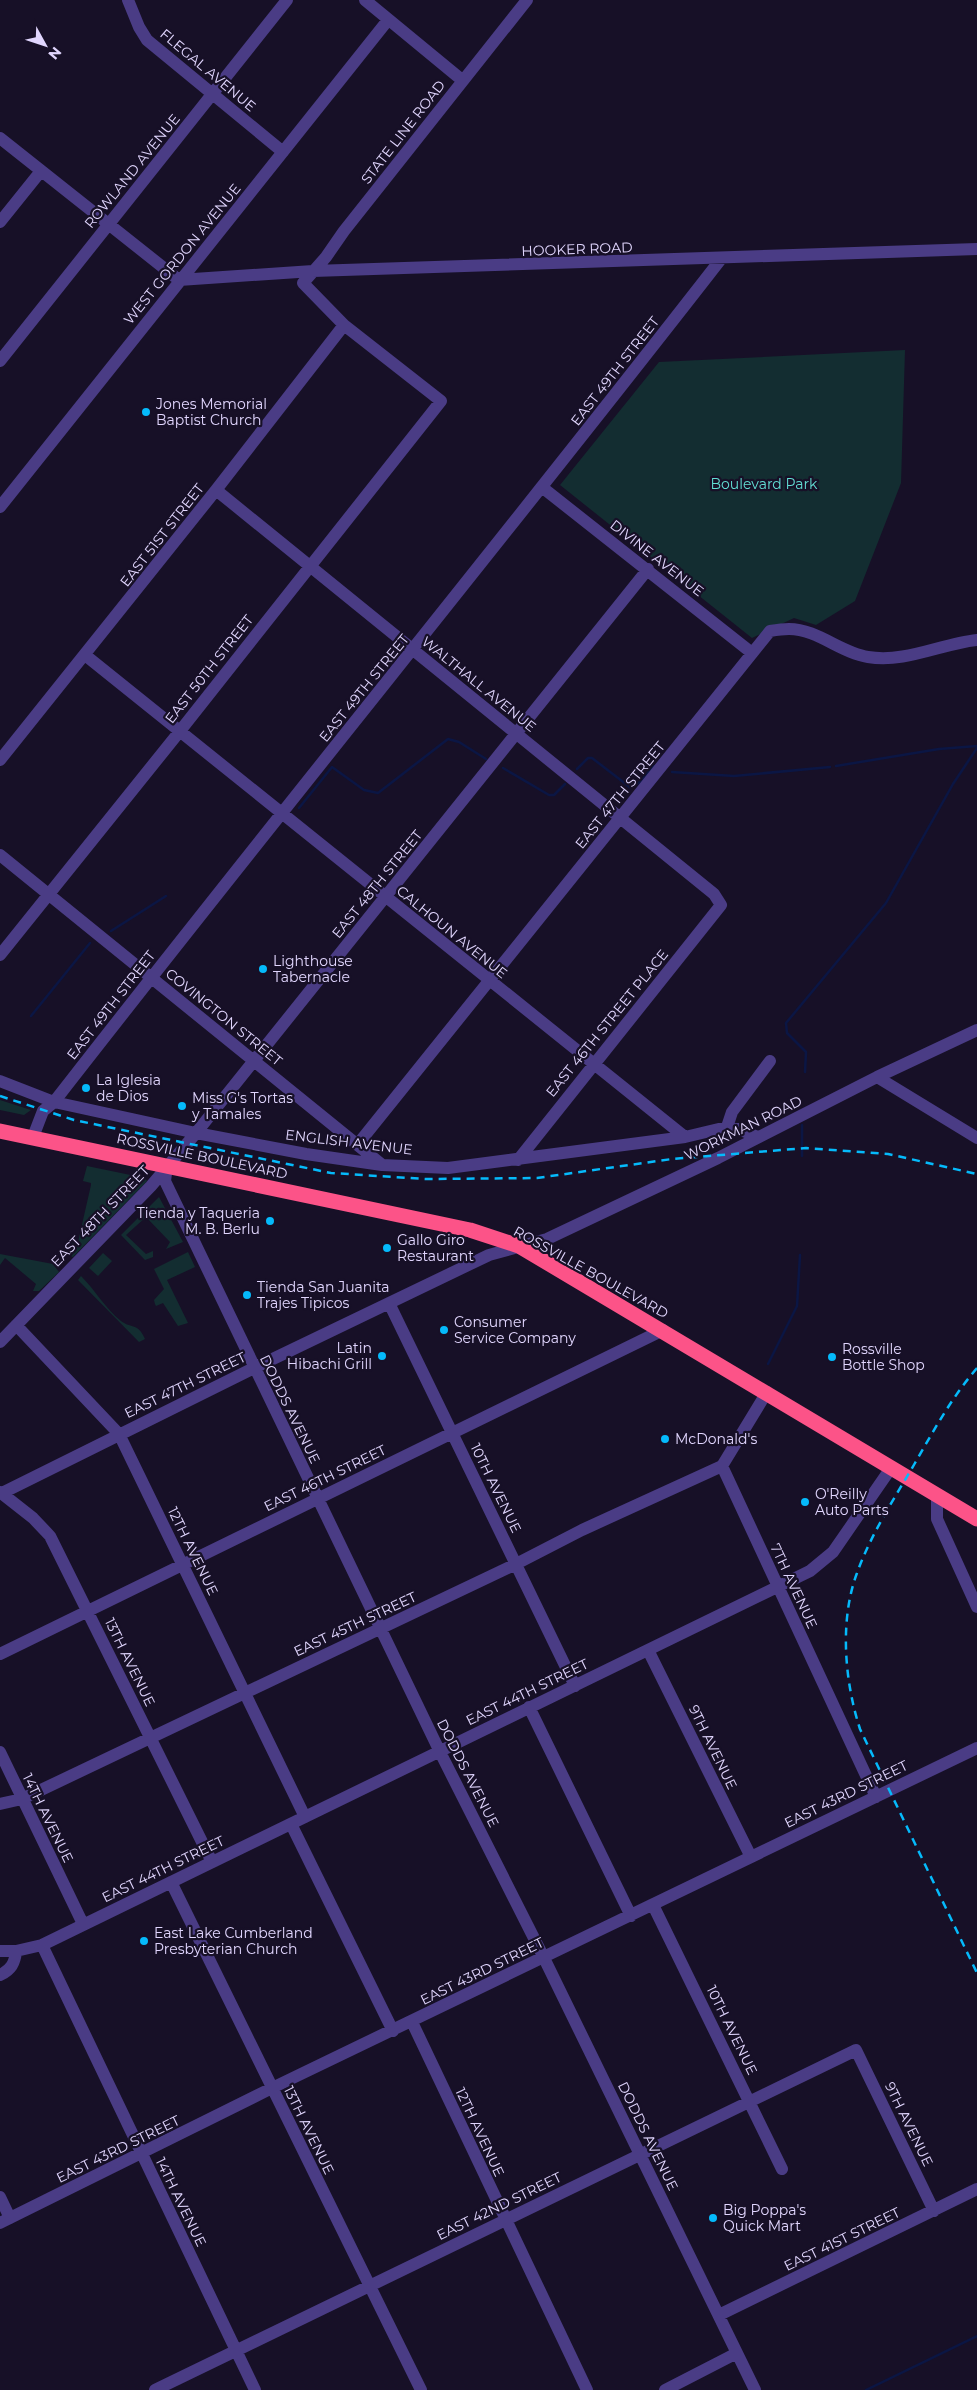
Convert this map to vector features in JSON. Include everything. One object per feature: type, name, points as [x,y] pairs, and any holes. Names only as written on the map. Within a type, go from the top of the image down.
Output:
[{"type":"highway","name":"ROSSVILLE BOULEVARD","points":[[0,1131],[470,1230],[519,1246],[663,1330],[977,1519]]},
{"type":"street","name":"FLEGAL AVENUE","points":[[128,0],[139,27],[147,40],[283,152]]},
{"type":"street","name":"ROWLAND AVENUE","points":[[0,361],[287,0]]},
{"type":"street","name":"STATE LINE ROAD","points":[[344,325],[303,282],[527,0]]},
{"type":"street","points":[[373,2],[388,20],[462,80]]},
{"type":"street","name":"WEST GORDON AVENUE","points":[[0,507],[388,20]]},
{"type":"street","points":[[0,138],[179,280]]},
{"type":"street","points":[[0,222],[41,171]]},
{"type":"street","name":"HOOKER ROAD","points":[[179,280],[313,271],[977,250]]},
{"type":"street","name":"EAST 49TH STREET","points":[[33,1138],[44,1112],[54,1102],[151,977],[543,488],[722,259]]},
{"type":"street","name":"EAST 50TH STREET","points":[[0,955],[180,731],[440,401],[344,325]]},
{"type":"street","name":"EAST 51ST STREET","points":[[0,760],[85,656],[344,325]]},
{"type":"street","name":"DIVINE AVENUE","points":[[543,488],[752,653]]},
{"type":"street","name":"WALTHALL AVENUE","points":[[216,490],[714,894],[721,905]]},
{"type":"street","name":"EAST 48TH STREET","points":[[0,1342],[151,1186],[196,1133],[648,569]]},
{"type":"street","name":"EAST 47TH STREET","points":[[358,1144],[770,631],[791,629],[812,634],[866,657],[884,659],[914,655],[977,640]]},
{"type":"street","name":"CALHOUN AVENUE","points":[[85,656],[685,1137]]},
{"type":"street","name":"COVINGTON STREET","points":[[0,855],[382,1164]]},
{"type":"street","name":"EAST 46TH STREET PLACE","points":[[518,1160],[721,905]]},
{"type":"street","name":"WORKMAN ROAD","points":[[519,1246],[547,1239],[977,1030]]},
{"type":"street","points":[[758,1137],[727,1127],[732,1112],[770,1061]]},
{"type":"street","points":[[877,1077],[977,1138]]},
{"type":"street","name":"ENGLISH AVENUE","points":[[0,1081],[54,1102],[196,1133],[306,1154],[382,1164],[448,1168],[685,1137],[727,1127]]},
{"type":"street","name":"DODDS AVENUE","points":[[167,1166],[165,1181],[254,1368],[440,1752],[641,2154],[755,2390]]},
{"type":"street","name":"EAST 47TH STREET","points":[[1,1492],[489,1255],[519,1246]]},
{"type":"street","name":"10TH AVENUE","points":[[389,1303],[575,1686]]},
{"type":"street","name":"12TH AVENUE","points":[[16,1326],[119,1434],[304,1817]]},
{"type":"street","name":"EAST 46TH STREET","points":[[0,1654],[663,1330]]},
{"type":"street","points":[[722,1466],[767,1392]]},
{"type":"street","name":"EAST 45TH STREET","points":[[0,1804],[22,1799],[150,1740],[516,1564],[582,1530],[722,1466]]},
{"type":"street","name":"7TH AVENUE","points":[[722,1466],[876,1797]]},
{"type":"street","name":"EAST 44TH STREET","points":[[0,1951],[16,1951],[42,1945],[440,1752],[529,1706],[575,1686],[810,1571],[822,1563],[845,1535],[891,1468]]},
{"type":"street","name":"13TH AVENUE","points":[[1,1492],[33,1518],[50,1536],[212,1862]]},
{"type":"street","points":[[937,1495],[937,1519],[977,1607]]},
{"type":"street","name":"9TH AVENUE","points":[[648,1650],[751,1857]]},
{"type":"street","points":[[529,1706],[632,1916]]},
{"type":"street","name":"EAST 43RD STREET","points":[[5,2220],[142,2154],[272,2088],[977,1748]]},
{"type":"street","name":"14TH AVENUE","points":[[0,1752],[83,1924]]},
{"type":"street","points":[[291,1824],[393,2030]]},
{"type":"street","name":"13TH AVENUE","points":[[171,1882],[421,2390]]},
{"type":"street","name":"10TH AVENUE","points":[[653,1905],[782,2170]]},
{"type":"street","name":"14TH AVENUE","points":[[42,1945],[255,2390]]},
{"type":"street","points":[[0,1975],[12,1967],[16,1951]]},
{"type":"street","name":"12TH AVENUE","points":[[412,2022],[587,2390]]},
{"type":"street","name":"9TH AVENUE","points":[[856,2050],[934,2211]]},
{"type":"street","name":"EAST 42ND STREET","points":[[155,2390],[856,2050]]},
{"type":"street","name":"EAST 41ST STREET","points":[[719,2315],[977,2189]]},
{"type":"street","points":[[0,2197],[5,2220]]},
{"type":"street","points":[[665,2390],[737,2353]]},
{"type":"green space","name":"Boulevard Park","points":[[905,350],[901,483],[855,601],[816,625],[794,618],[752,638],[560,485],[659,362]]},
{"type":"green space","points":[[0,1100],[31,1110],[24,1115],[0,1110]]},
{"type":"green space","points":[[87,1166],[145,1178],[147,1181],[73,1257],[68,1255],[70,1243],[78,1242],[91,1185],[91,1183],[83,1181]]},
{"type":"green space","points":[[159,1197],[183,1242],[166,1249],[170,1242],[146,1217],[126,1235],[146,1254],[153,1251],[153,1257],[145,1260],[121,1235]]},
{"type":"green space","points":[[188,1252],[195,1267],[167,1280],[188,1323],[178,1326],[163,1303],[156,1306],[155,1304],[154,1300],[164,1289],[154,1269]]},
{"type":"green space","points":[[103,1253],[112,1261],[98,1276],[89,1268]]},
{"type":"green space","points":[[0,1254],[53,1264],[59,1272],[39,1291],[33,1291],[36,1284],[5,1258],[0,1265]]},
{"type":"green space","points":[[81,1276],[115,1316],[140,1330],[145,1339],[139,1342],[78,1280]]},
{"type":"waterway","points":[[299,808],[332,767],[364,790],[378,793],[448,739],[459,742],[486,759]]},
{"type":"waterway","points":[[836,766],[939,749],[977,746]]},
{"type":"waterway","points":[[805,1072],[806,1052],[787,1033],[786,1023],[886,903],[953,784],[977,748]]},
{"type":"waterway","points":[[577,769],[588,758],[592,758],[631,788],[640,782],[654,766]]},
{"type":"waterway","points":[[672,772],[734,776],[830,767]]},
{"type":"waterway","points":[[503,768],[549,795],[554,795],[565,784]]},
{"type":"waterway","points":[[111,931],[166,896]]},
{"type":"waterway","points":[[31,1016],[90,943]]},
{"type":"waterway","points":[[802,1125],[802,1156]]},
{"type":"waterway","points":[[768,1364],[797,1306],[800,1255]]},
{"type":"waterway","points":[[866,2390],[977,2336]]},
{"type":"railway","points":[[0,1096],[74,1120],[331,1173],[426,1179],[537,1178],[672,1159],[806,1148],[888,1154],[977,1174]]},
{"type":"railway","points":[[977,1368],[959,1390],[944,1414],[869,1544],[851,1592],[846,1631],[848,1672],[860,1729],[977,1973]]},
{"type":"place","name":"Jones Memorial Baptist Church","points":[[146,412]]},
{"type":"place","name":"Lighthouse Tabernacle","points":[[263,969]]},
{"type":"place","name":"La Iglesia de Dios","points":[[86,1088]]},
{"type":"place","name":"Miss G's Tortas y Tamales","points":[[182,1106]]},
{"type":"place","name":"Tienda y Taqueria M. B. Berlu","points":[[270,1221]]},
{"type":"place","name":"Gallo Giro Restaurant","points":[[387,1248]]},
{"type":"place","name":"Tienda San Juanita Trajes Tipicos","points":[[247,1295]]},
{"type":"place","name":"Consumer Service Company","points":[[444,1330]]},
{"type":"place","name":"Latin Hibachi Grill","points":[[382,1356]]},
{"type":"place","name":"Rossville Bottle Shop","points":[[832,1357]]},
{"type":"place","name":"McDonald's","points":[[665,1439]]},
{"type":"place","name":"O'Reilly Auto Parts","points":[[805,1502]]},
{"type":"place","name":"East Lake Cumberland Presbyterian Church","points":[[144,1941]]},
{"type":"place","name":"Big Poppa's Quick Mart","points":[[713,2218]]}]
